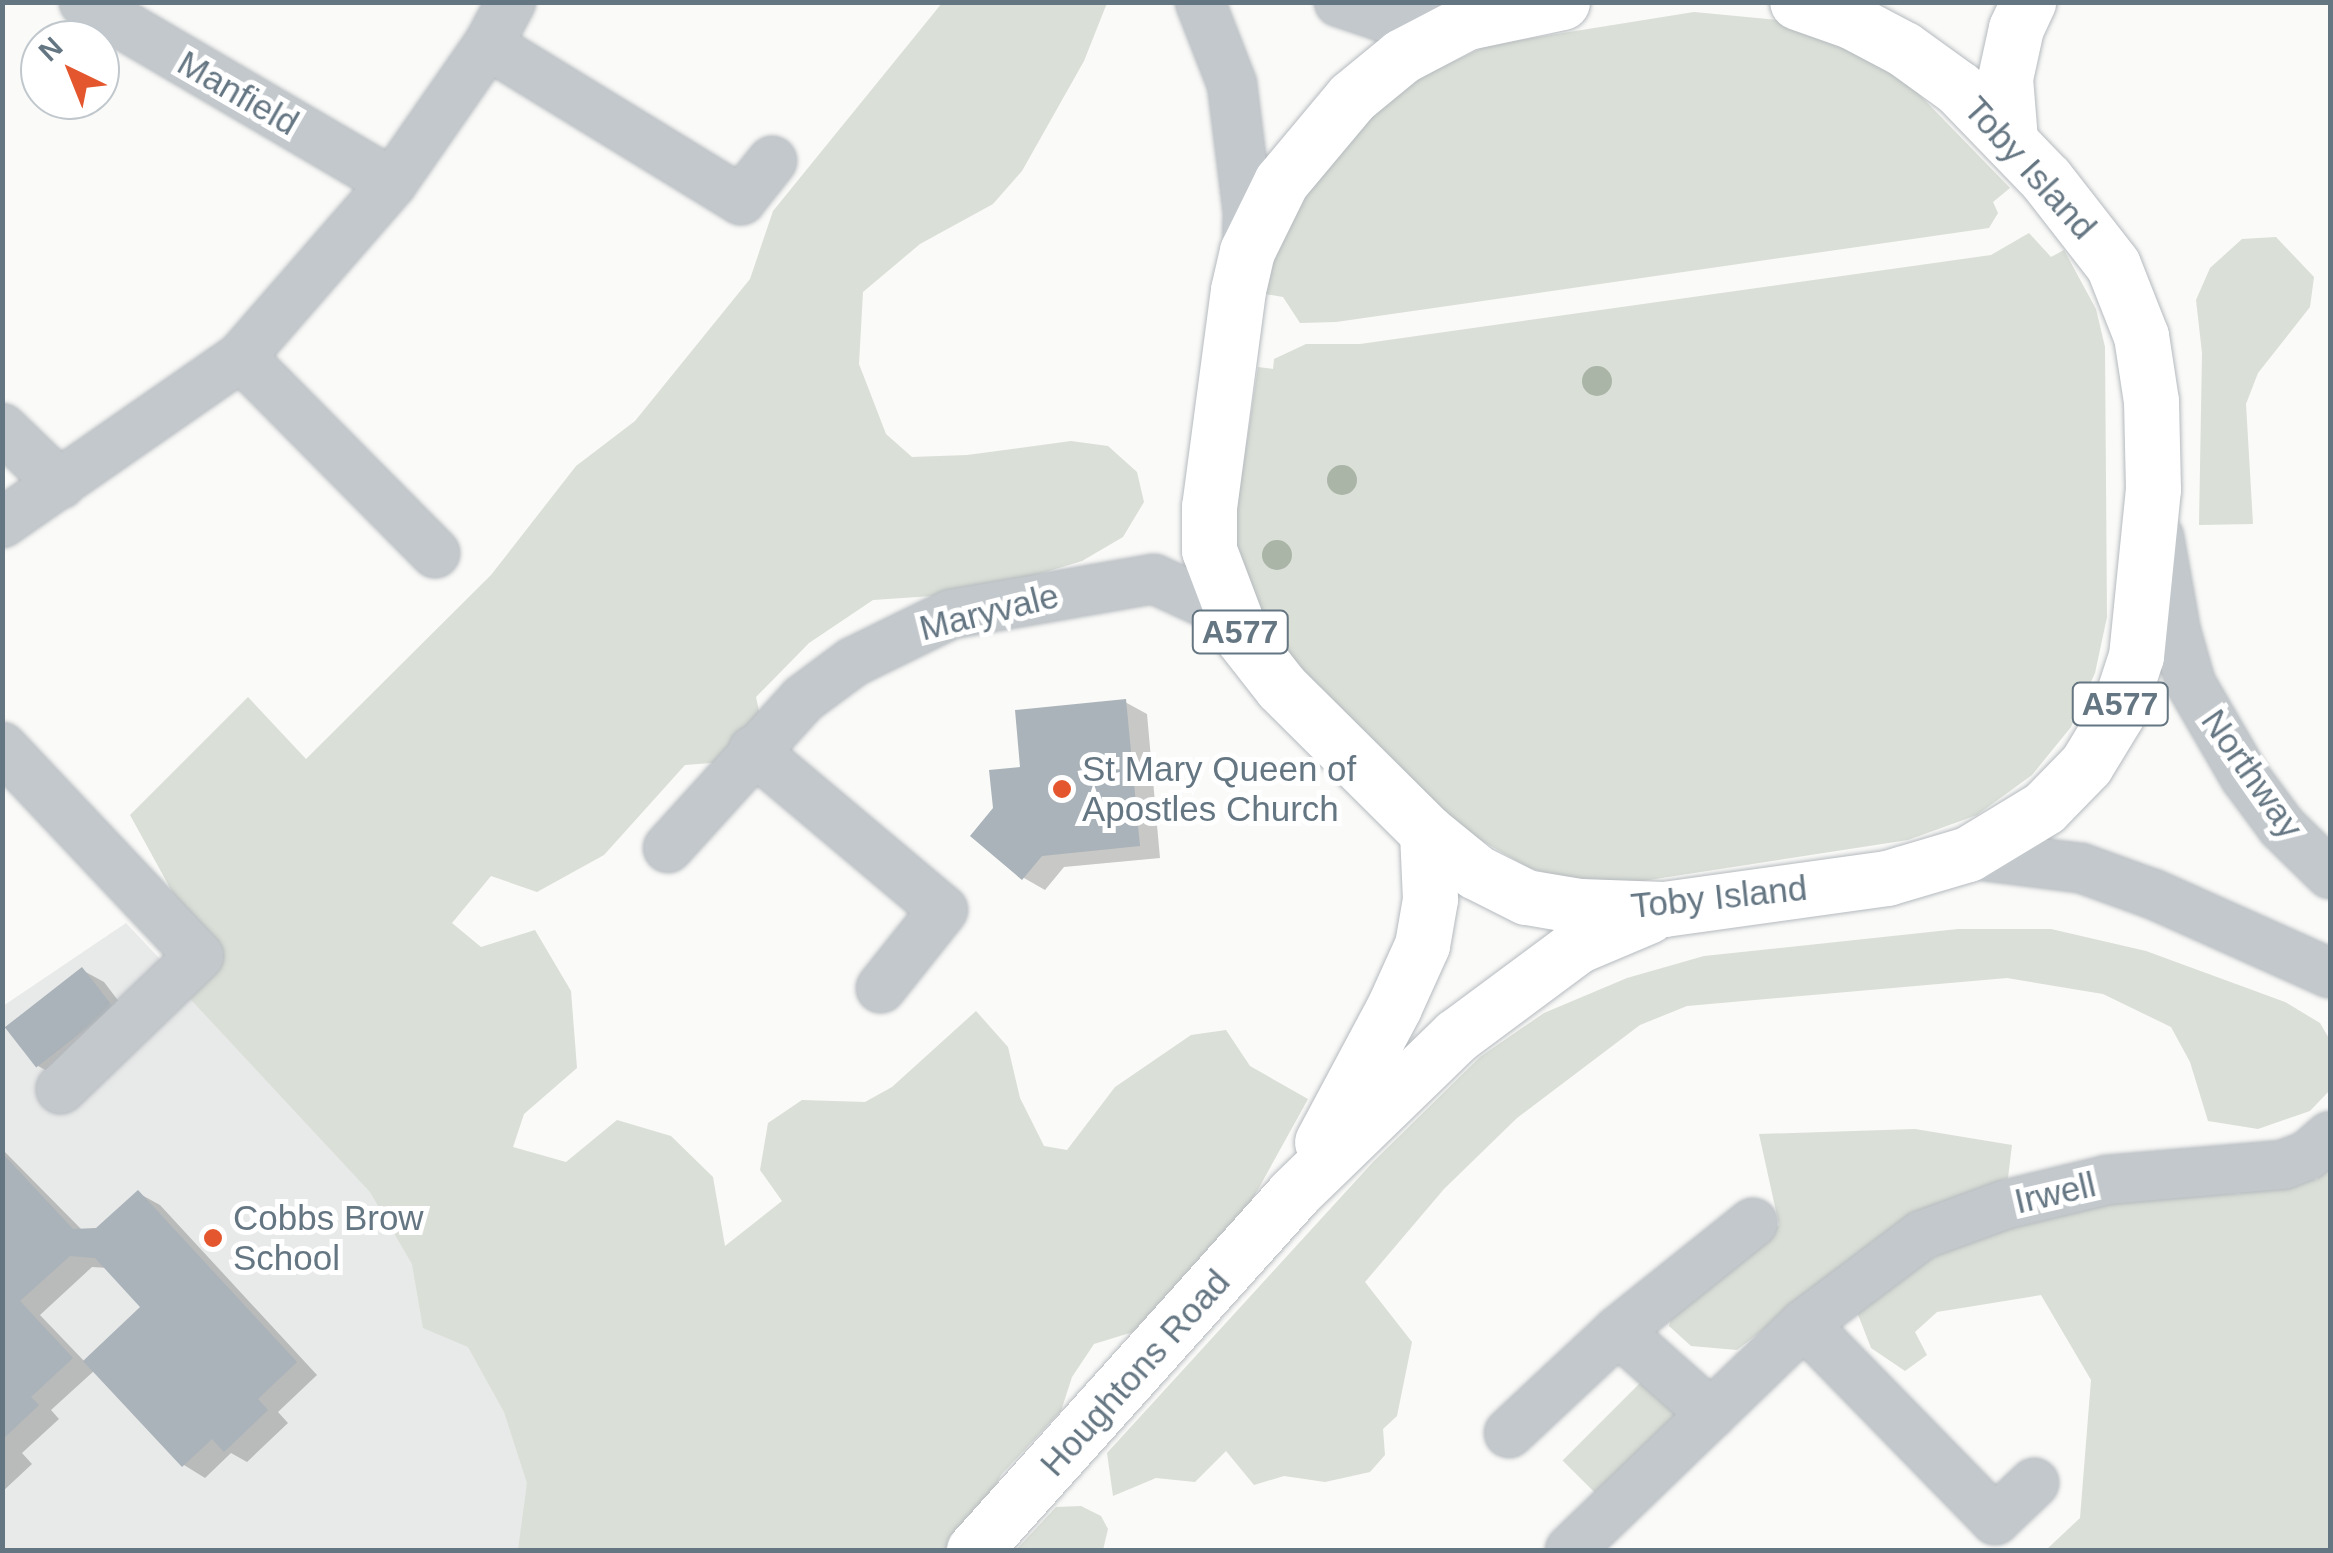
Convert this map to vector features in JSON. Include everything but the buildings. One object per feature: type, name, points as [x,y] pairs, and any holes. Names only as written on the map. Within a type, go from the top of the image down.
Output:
[{"type":"main road","name":"Toby Island","points":[[1562,2],[1467,22],[1402,56],[1352,97],[1281,182],[1242,271],[1208,506],[1209,550],[1242,637],[1281,687],[1427,832],[1476,872],[1526,897],[1580,906],[1664,909],[1887,878],[1968,854],[2044,808],[2086,765],[2117,714],[2136,656],[2152,489],[2151,402],[2141,336],[2113,264],[2046,180],[1958,88],[1904,49],[1851,21],[1797,2]]},
{"type":"main road","points":[[2010,140],[2005,78],[2016,28],[2028,2]]},
{"type":"main road","name":"Houghtons Road","points":[[1294,1194],[1394,1007],[1422,945],[1430,898],[1427,832]]},
{"type":"main road","name":"Houghtons Road","points":[[974,1550],[1294,1194],[1456,1036],[1505,995],[1577,946],[1664,909]]},
{"type":"street","name":"Manfield","points":[[84,2],[392,183]]},
{"type":"street","points":[[2,523],[241,357],[392,183],[488,44],[512,2]]},
{"type":"street","points":[[1200,2],[1232,84],[1248,212],[1242,271]]},
{"type":"street","points":[[1339,2],[1381,16],[1467,22]]},
{"type":"street","points":[[488,44],[741,200],[772,161]]},
{"type":"street","points":[[241,357],[435,553]]},
{"type":"street","points":[[2,428],[60,484]]},
{"type":"street","name":"Northway","points":[[2152,489],[2176,632],[2191,684],[2245,778],[2282,827],[2330,874]]},
{"type":"street","points":[[1208,506],[1191,542],[1154,580],[1215,607],[1242,637]]},
{"type":"street","name":"Maryvale","points":[[668,848],[803,699],[852,662],[951,614],[1154,580]]},
{"type":"street","points":[[2,747],[199,956],[61,1089]]},
{"type":"street","points":[[753,750],[943,910],[881,988]]},
{"type":"street","points":[[1968,854],[2081,868],[2153,894],[2330,973]]},
{"type":"street","name":"Irwell","points":[[1570,1550],[1804,1324],[1922,1235],[2004,1205],[2107,1180],[2284,1165],[2308,1156],[2330,1136]]},
{"type":"street","points":[[1510,1433],[1618,1331],[1752,1223]]},
{"type":"street","points":[[1804,1324],[1995,1520],[2034,1483]]},
{"type":"street","points":[[1618,1331],[1712,1414]]},
{"type":"shaded area","points":[[942,3],[1107,3],[1084,61],[1022,171],[993,204],[920,244],[863,292],[859,364],[886,434],[912,457],[967,455],[1071,441],[1108,446],[1137,472],[1144,502],[1123,537],[1082,561],[977,593],[873,600],[809,643],[756,697],[761,720],[725,762],[685,765],[604,855],[537,892],[491,876],[452,923],[481,947],[535,930],[571,991],[577,1068],[524,1114],[513,1147],[566,1162],[617,1120],[671,1136],[713,1177],[725,1246],[782,1201],[760,1170],[768,1123],[802,1100],[865,1102],[892,1087],[976,1011],[1008,1047],[1020,1098],[1044,1146],[1067,1150],[1115,1087],[1191,1035],[1226,1030],[1250,1066],[1308,1099],[1245,1213],[1133,1332],[1094,1344],[1072,1377],[1061,1411],[1001,1475],[963,1550],[518,1550],[527,1483],[504,1412],[468,1347],[423,1328],[412,1264],[370,1192],[180,988],[209,959],[130,815],[248,697],[306,759],[491,575],[576,466],[635,421],[750,279],[773,211]]},
{"type":"shaded area","points":[[1694,12],[1778,20],[1850,47],[1910,85],[2010,188],[1993,202],[1998,213],[1989,228],[1336,322],[1300,323],[1283,297],[1265,294],[1271,263],[1304,190],[1399,87],[1488,45]]},
{"type":"shaded area","points":[[2029,233],[2051,257],[2064,250],[2096,309],[2105,347],[2107,617],[2095,673],[2071,727],[2032,775],[1977,815],[1908,840],[1636,882],[1564,878],[1529,868],[1463,830],[1300,677],[1243,590],[1234,527],[1258,367],[1273,369],[1274,359],[1306,344],[1360,344],[1991,255]]},
{"type":"shaded area","points":[[2276,237],[2314,277],[2310,307],[2258,373],[2246,404],[2253,524],[2199,525],[2202,353],[2196,300],[2210,268],[2242,239]]},
{"type":"shaded area","name":"Cobbs Brow School","points":[[126,923],[641,1469],[590,1550],[3,1550],[3,1006]]},
{"type":"shaded area","points":[[1958,929],[2051,929],[2146,951],[2285,1002],[2320,1023],[2330,1040],[2330,1090],[2310,1111],[2258,1129],[2208,1121],[2190,1062],[2171,1027],[2103,994],[2007,978],[1687,1006],[1640,1025],[1517,1118],[1444,1189],[1365,1282],[1412,1342],[1397,1416],[1383,1429],[1385,1455],[1370,1472],[1325,1482],[1284,1476],[1254,1485],[1226,1451],[1195,1482],[1156,1478],[1113,1496],[1107,1453],[1373,1162],[1480,1057],[1544,1013],[1627,978],[1704,956]]},
{"type":"shaded area","points":[[1915,1129],[2012,1145],[2008,1178],[1954,1200],[1855,1259],[1737,1350],[1691,1346],[1669,1326],[1677,1294],[1779,1225],[1759,1134]]},
{"type":"shaded area","points":[[2330,1148],[2330,1550],[2046,1550],[2080,1518],[2091,1380],[2041,1295],[1937,1312],[1915,1332],[1927,1355],[1905,1371],[1871,1348],[1857,1312],[1874,1290],[1950,1248],[2089,1201],[2191,1189],[2239,1194],[2262,1167],[2317,1180]]},
{"type":"shaded area","points":[[1646,1377],[1684,1415],[1601,1499],[1563,1460]]},
{"type":"shaded area","points":[[1081,1506],[1101,1516],[1108,1529],[1103,1550],[1016,1550],[1056,1507]]},
{"type":"place","name":"St Mary Queen of Apostles Church","points":[[1062,789]]},
{"type":"place","name":"Cobbs Brow School","points":[[213,1238]]}]
